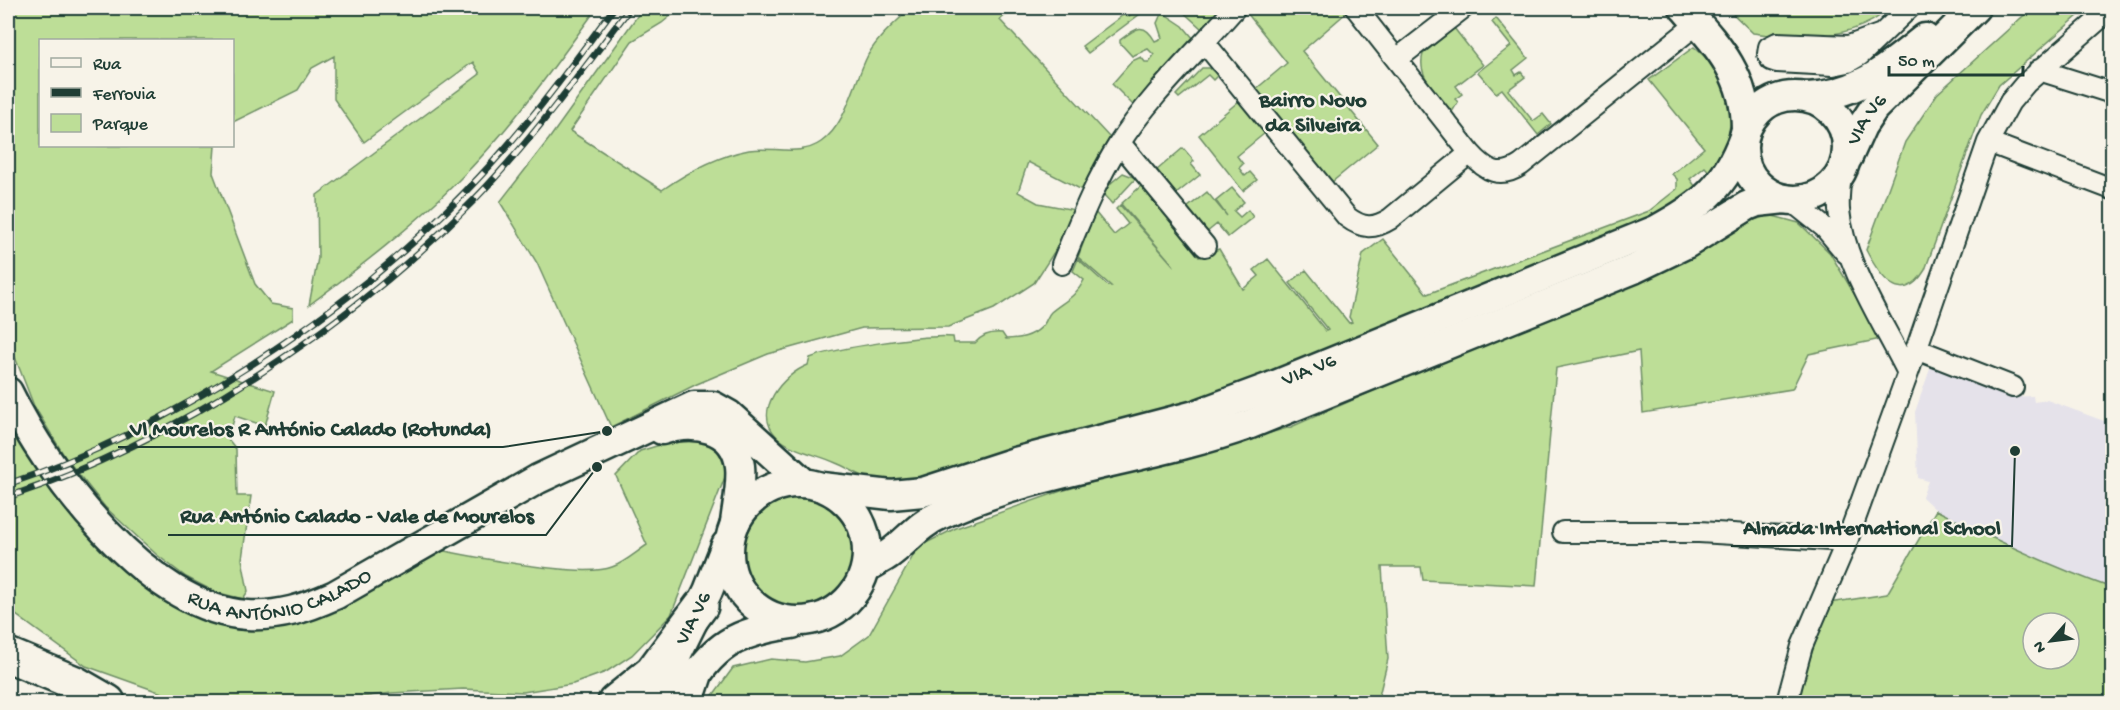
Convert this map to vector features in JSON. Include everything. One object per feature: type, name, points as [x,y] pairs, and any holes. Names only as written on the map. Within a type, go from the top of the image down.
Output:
[{"type":"highway","points":[[615,702],[652,672],[701,606]]},
{"type":"highway","points":[[8,657],[63,702]]},
{"type":"highway","points":[[8,657],[75,683],[108,702]]},
{"type":"main road","name":"VIA V6","points":[[1803,96],[1846,92],[1869,81],[1963,8]]},
{"type":"main road","name":"VIA V6","points":[[1844,168],[1862,126],[1874,108],[1975,8]]},
{"type":"main road","points":[[1691,15],[1734,68],[1744,99],[1745,162],[1754,180],[1766,191],[1788,200],[1803,200],[1821,193],[1844,168],[1847,141],[1843,125],[1830,108],[1803,96],[1775,90],[1734,68]]},
{"type":"main road","points":[[1745,133],[1755,114],[1767,104],[1780,97],[1803,96]]},
{"type":"main road","name":"VIA V6","points":[[813,485],[891,495],[923,492],[1015,462],[1195,415],[1268,388],[1656,230],[1683,216],[1717,189],[1732,166],[1745,133]]},
{"type":"main road","name":"VIA V6","points":[[866,568],[891,552],[919,527],[955,508],[1038,480],[1203,440],[1248,425],[1634,269],[1686,244],[1747,206],[1757,202],[1788,200]]},
{"type":"main road","name":"RUA ANTÓNIO CALADO","points":[[8,392],[36,445],[65,486],[127,553],[162,582],[189,598],[210,608],[246,615],[283,613],[306,608],[335,595],[538,479],[614,445],[683,409],[703,405],[713,406],[745,428],[770,454],[813,485]]},
{"type":"main road","name":"RUA ANTÓNIO CALADO","points":[[614,445],[686,424],[703,426],[719,434],[732,447],[740,468],[733,527]]},
{"type":"main road","points":[[783,484],[813,485],[839,496],[856,515],[867,547],[866,568],[859,586],[843,605],[825,617],[803,622],[774,618],[748,600],[731,572],[728,551],[733,527],[749,503],[766,490],[783,484]]},
{"type":"main road","name":"VIA V6","points":[[653,702],[701,606],[733,527]]},
{"type":"main road","name":"VIA V6","points":[[687,693],[707,659],[733,639],[762,628],[803,622]]},
{"type":"street","points":[[1062,264],[1093,190],[1120,143],[1149,104],[1235,8]]},
{"type":"street","points":[[1356,8],[1470,153],[1489,171],[1500,174],[1511,172],[1691,15]]},
{"type":"street","points":[[1397,59],[1463,8]]},
{"type":"street","points":[[1835,55],[1879,35],[1909,8]]},
{"type":"street","points":[[1787,702],[1802,646],[1846,541],[1908,373],[1988,142],[2010,102],[2039,70],[2112,8]]},
{"type":"street","points":[[1205,43],[1347,217],[1357,225],[1368,228],[1390,219],[1470,153]]},
{"type":"street","points":[[2039,70],[2112,93]]},
{"type":"street","points":[[1988,142],[2112,189]]},
{"type":"street","points":[[1120,143],[1205,246]]},
{"type":"street","points":[[1844,168],[1839,210],[1851,260]]},
{"type":"street","points":[[1788,200],[1825,228],[1851,260],[1908,373]]},
{"type":"street","points":[[1916,349],[2013,387]]},
{"type":"street","points":[[1563,532],[1699,532],[1846,541]]},
{"type":"shaded area","points":[[1931,366],[2000,390],[2008,397],[2033,396],[2034,402],[2047,400],[2112,424],[2112,588],[2074,575],[1988,537],[1936,510],[1922,497],[1928,481],[1918,478],[1915,412]]},
{"type":"green space","points":[[8,8],[597,8],[530,98],[476,162],[440,199],[404,231],[309,305],[318,258],[317,195],[480,74],[473,62],[364,142],[334,99],[334,56],[312,68],[298,90],[234,122],[234,39],[39,39],[39,147],[215,147],[213,173],[255,284],[271,304],[293,308],[293,319],[211,371],[275,391],[265,426],[235,416],[228,439],[236,449],[237,496],[251,496],[242,559],[248,591],[243,599],[215,592],[186,577],[157,555],[105,507],[65,457],[34,406],[8,339]]},
{"type":"green space","points":[[643,8],[680,8],[662,23],[632,41],[570,131],[662,190],[682,177],[726,156],[758,149],[804,149],[821,142],[830,134],[844,114],[872,48],[911,8],[1013,8],[1000,20],[1110,138],[1082,190],[1028,162],[1018,192],[1038,203],[1075,210],[1058,246],[1034,283],[994,309],[948,327],[862,328],[768,354],[697,384],[611,427],[537,263],[500,202],[549,139]]},
{"type":"green space","points":[[1139,8],[1148,8],[1088,53],[1082,46],[1123,15],[1129,16]]},
{"type":"green space","points":[[1179,8],[1223,8],[1203,30]]},
{"type":"green space","points":[[1251,8],[1341,8],[1346,13],[1302,51],[1378,144],[1332,182],[1256,89],[1287,63],[1247,13]]},
{"type":"green space","points":[[1727,8],[1890,8],[1876,19],[1843,32],[1825,36],[1789,37],[1753,33]]},
{"type":"green space","points":[[2032,8],[2056,8],[2056,10],[2078,12],[2079,8],[2087,8],[1999,85],[1981,115],[1925,270],[1916,281],[1907,287],[1891,284],[1877,269],[1866,250],[1905,142],[1937,94]]},
{"type":"green space","points":[[1162,12],[1183,26],[1194,39],[1135,107],[1112,84],[1132,61],[1141,57],[1145,62],[1149,62],[1154,55],[1148,49],[1132,56],[1120,40],[1139,28],[1147,31],[1155,41],[1162,38],[1157,23]]},
{"type":"green space","points":[[1496,18],[1528,58],[1513,70],[1516,75],[1521,72],[1525,77],[1508,90],[1533,121],[1543,114],[1551,124],[1538,135],[1502,89],[1496,93],[1478,72],[1511,46],[1492,22]]},
{"type":"green space","points":[[1454,28],[1483,65],[1456,86],[1462,94],[1455,99],[1458,102],[1452,112],[1430,85],[1422,62],[1423,54]]},
{"type":"green space","points":[[1694,47],[1714,65],[1732,97],[1731,122],[1724,150],[1713,176],[1705,167],[1690,179],[1698,190],[1670,209],[1226,391],[922,478],[898,481],[869,479],[829,460],[790,446],[777,437],[770,427],[769,405],[774,395],[789,376],[808,365],[810,358],[859,346],[903,340],[953,337],[954,343],[975,343],[984,336],[994,333],[1002,333],[1006,339],[1027,336],[1040,328],[1051,312],[1081,286],[1084,280],[1073,271],[1078,259],[1108,286],[1111,286],[1078,257],[1095,212],[1114,235],[1128,224],[1116,209],[1120,205],[1174,266],[1121,204],[1142,185],[1199,257],[1219,249],[1243,289],[1259,276],[1254,270],[1268,259],[1326,331],[1328,330],[1290,283],[1306,270],[1349,323],[1352,322],[1349,317],[1363,254],[1383,239],[1427,294],[1649,211],[1677,189],[1677,179],[1672,174],[1704,148],[1649,80]]},
{"type":"green space","points":[[1202,68],[1209,68],[1218,75],[1213,80],[1208,75],[1179,98],[1176,95]]},
{"type":"green space","points":[[1239,101],[1265,133],[1237,156],[1243,164],[1239,168],[1245,176],[1250,172],[1257,180],[1243,191],[1199,135]]},
{"type":"green space","points":[[1183,148],[1194,161],[1191,164],[1200,175],[1176,194],[1157,170]]},
{"type":"green space","points":[[1123,173],[1136,178],[1112,204],[1103,194]]},
{"type":"green space","points":[[1232,188],[1244,202],[1234,211],[1240,217],[1248,210],[1253,217],[1228,237],[1217,224],[1206,233],[1187,208],[1207,192],[1227,216],[1216,201]]},
{"type":"green space","points":[[1769,215],[1799,223],[1830,253],[1881,339],[1809,354],[1792,389],[1643,413],[1639,351],[1556,368],[1536,586],[1423,580],[1421,567],[1382,567],[1388,659],[1379,696],[1387,702],[708,702],[733,668],[771,659],[805,662],[840,656],[869,635],[918,547],[956,528],[1061,491],[1291,427],[1539,318],[1639,283],[1695,255],[1740,225]]},
{"type":"green space","points":[[8,421],[27,454],[81,528],[156,591],[224,627],[278,629],[332,612],[440,550],[554,569],[597,570],[612,567],[647,545],[616,476],[640,451],[696,434],[716,445],[727,472],[671,615],[632,655],[606,672],[573,684],[523,692],[463,689],[392,693],[322,702],[187,702],[86,666],[8,609]]},
{"type":"green space","points":[[797,498],[818,502],[836,514],[848,532],[852,553],[848,574],[836,592],[818,604],[797,608],[776,604],[758,592],[746,574],[742,553],[746,532],[758,514],[776,502]]},
{"type":"green space","points":[[1936,510],[2023,552],[2112,588],[2112,702],[1799,702],[1805,673],[1829,603],[1887,594]]},
{"type":"railway","points":[[8,484],[69,461],[131,433],[193,400],[312,324],[367,281],[419,237],[506,148],[614,8]]},
{"type":"railway","points":[[8,497],[71,473],[134,445],[196,412],[257,375],[372,293],[473,201],[515,155],[630,8]]},
{"type":"place","name":"Vl Mourelos R António Calado (Rotunda)","points":[[607,431]]},
{"type":"place","name":"Almada International School","points":[[2015,451]]},
{"type":"place","name":"Rua António Calado - Vale de Mourelos","points":[[597,467]]},
{"type":"district","name":"Bairro Novo da Silveira","points":[[1313,114]]}]
